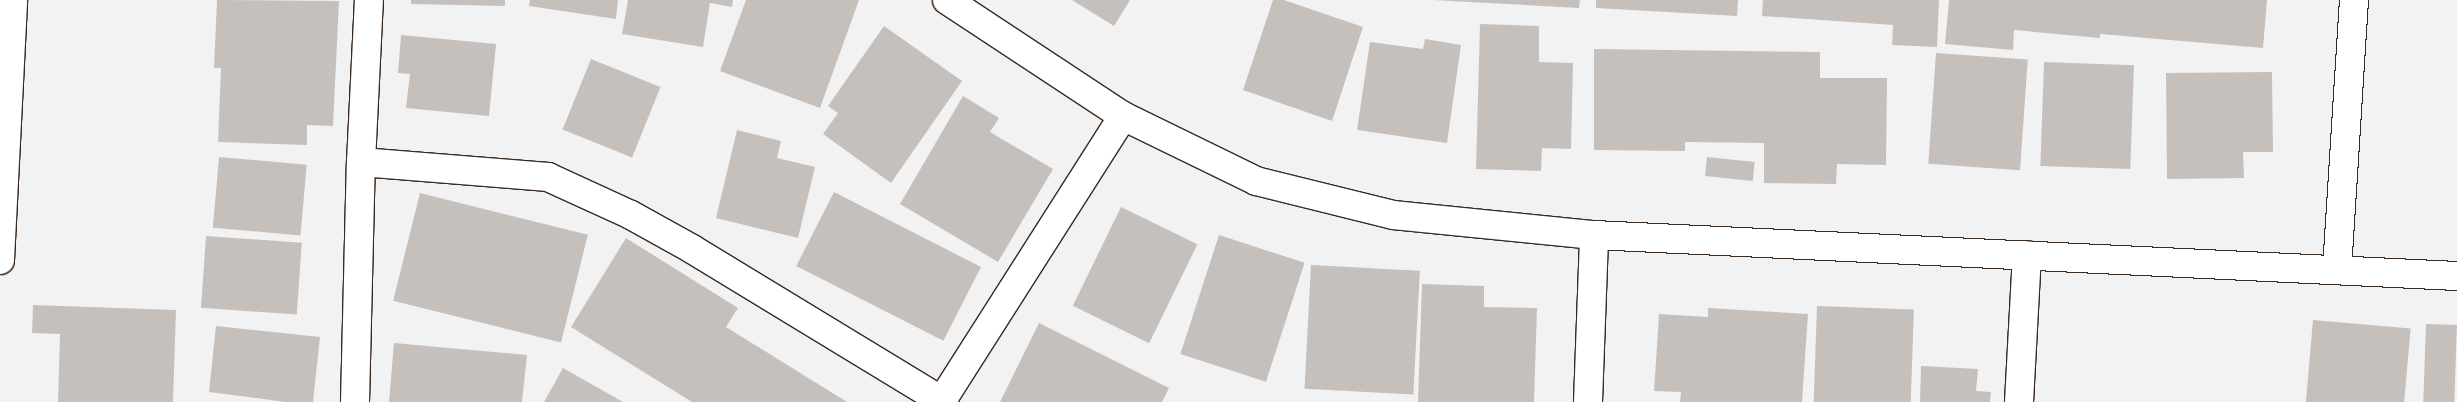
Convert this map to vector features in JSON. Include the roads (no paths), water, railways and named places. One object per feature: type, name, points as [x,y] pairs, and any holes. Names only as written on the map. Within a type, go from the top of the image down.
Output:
[{"type":"street","points":[[0,260],[13,0]]},
{"type":"street","points":[[355,402],[360,162],[369,0]]},
{"type":"street","points":[[947,0],[1123,116],[1256,181],[1393,215],[1594,235],[2457,276]]},
{"type":"street","points":[[2337,270],[2354,0]]},
{"type":"street","points":[[360,162],[548,177],[631,215],[683,244],[942,402],[1123,116]]},
{"type":"street","points":[[1588,402],[1594,235]]},
{"type":"street","points":[[2019,402],[2027,255]]}]
